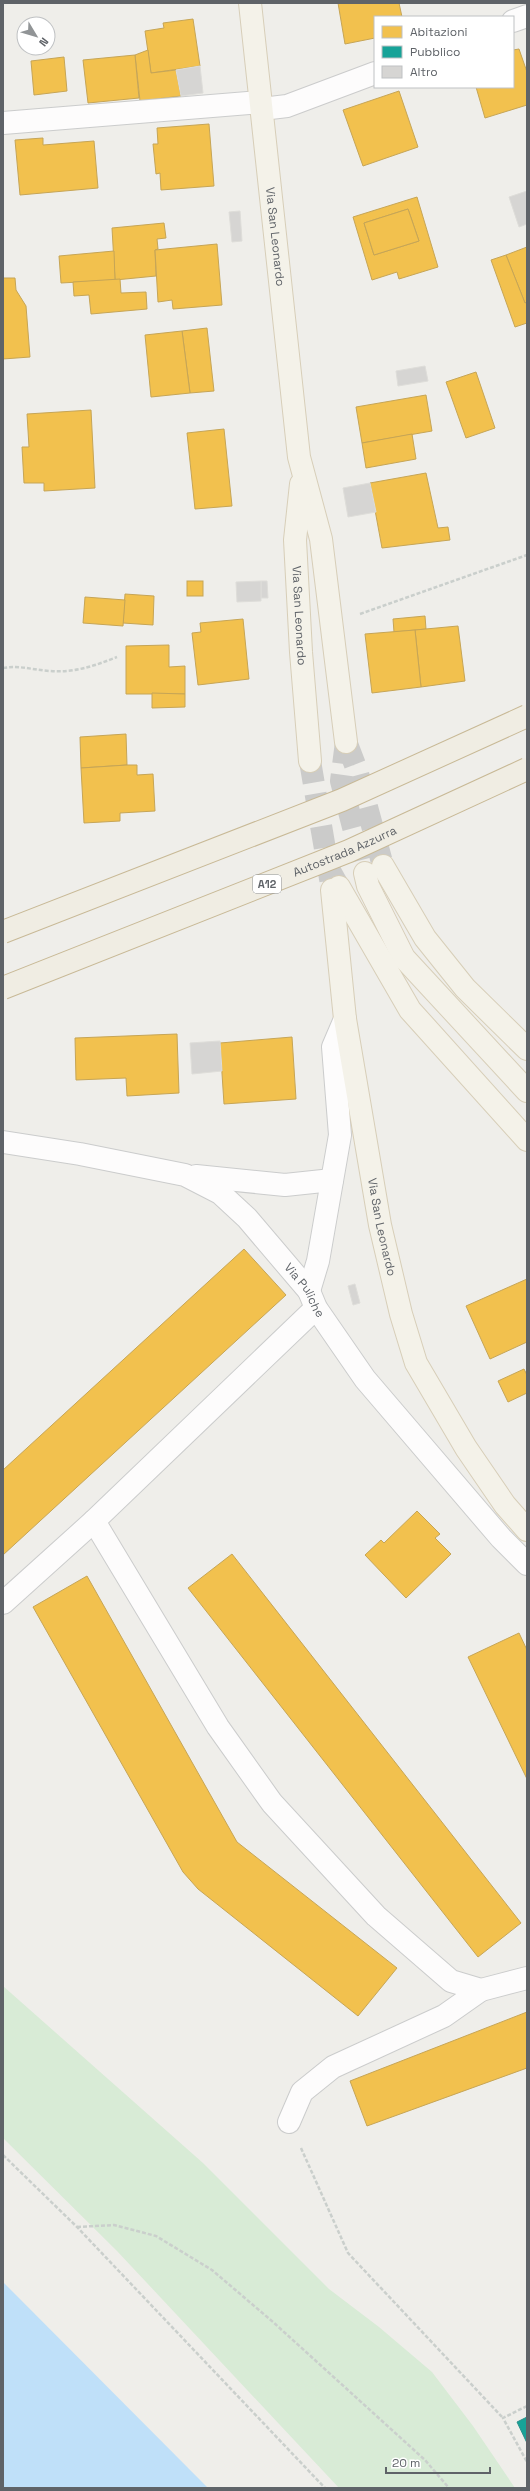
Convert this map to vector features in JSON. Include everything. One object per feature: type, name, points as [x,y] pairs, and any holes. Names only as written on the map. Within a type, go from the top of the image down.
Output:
[{"type":"highway","points":[[3,932],[342,800],[527,716]]},
{"type":"highway","name":"Autostrada Azzurra","points":[[3,988],[349,851],[527,769]]},
{"type":"main road","name":"Via San Leonardo","points":[[250,3],[299,457],[321,539],[346,742]]},
{"type":"main road","name":"Via San Leonardo","points":[[302,471],[296,540],[301,652],[310,760]]},
{"type":"main road","points":[[527,1049],[466,988],[425,938],[374,869],[368,886],[404,958],[527,1091]]},
{"type":"main road","name":"Via San Leonardo","points":[[527,1140],[410,1010],[335,888],[345,1019],[380,1225],[401,1314],[416,1363],[466,1448],[505,1505],[527,1530]]},
{"type":"street","points":[[514,21],[527,16]]},
{"type":"street","points":[[3,123],[261,105],[287,106],[374,73]]},
{"type":"street","points":[[3,1603],[94,1521],[299,1326],[312,1300],[340,1135],[333,1046],[345,1019]]},
{"type":"street","name":"Via Puliche","points":[[3,1142],[80,1154],[185,1175],[220,1193],[247,1218],[312,1300],[365,1379],[501,1538],[527,1564]]},
{"type":"street","points":[[185,1175],[285,1185],[332,1180]]},
{"type":"street","points":[[94,1521],[218,1727],[272,1803],[376,1916],[451,1981],[481,1990]]},
{"type":"street","points":[[289,2122],[302,2092],[332,2067],[444,2016],[481,1990],[527,1978]]},
{"type":"path","points":[[331,623],[385,607],[527,556]]},
{"type":"path","points":[[3,668],[17,666],[50,671],[78,671],[117,658]]},
{"type":"path","points":[[289,2122],[348,2253],[503,2418],[527,2462]]},
{"type":"path","points":[[3,2155],[77,2228],[325,2488]]},
{"type":"path","points":[[77,2228],[114,2225],[156,2236],[212,2270],[273,2322],[425,2460],[449,2488]]},
{"type":"path","points":[[503,2418],[527,2406]]},
{"type":"green space","points":[[3,1986],[203,2163],[329,2289],[379,2327],[432,2372],[473,2426],[515,2488],[339,2488],[117,2251],[3,2138]]},
{"type":"water","points":[[3,2282],[208,2488],[3,2488]]},
{"type":"building: Abitazioni","points":[[338,3],[399,3],[402,16],[374,16],[374,38],[345,44]]},
{"type":"building: Abitazioni","points":[[193,19],[200,66],[151,73],[145,31],[164,28],[163,23]]},
{"type":"building: Abitazioni","points":[[519,49],[527,72],[527,105],[485,118],[476,88],[514,88],[514,50]]},
{"type":"building: Abitazioni","points":[[148,50],[151,73],[176,70],[181,96],[140,101],[135,55]]},
{"type":"building: Abitazioni","points":[[135,55],[139,98],[88,103],[83,60]]},
{"type":"building: Abitazioni","points":[[64,57],[67,91],[34,95],[31,61]]},
{"type":"building: Abitazioni","points":[[399,91],[418,147],[363,166],[343,110]]},
{"type":"building: Abitazioni","points":[[209,124],[214,186],[161,190],[160,173],[156,174],[153,144],[158,144],[157,128]]},
{"type":"building: Abitazioni","points":[[43,138],[43,145],[94,141],[98,188],[20,195],[15,140]]},
{"type":"building: Abitazioni","points":[[417,197],[438,267],[399,279],[397,272],[372,280],[353,217]],"holes":[[[408,209],[419,241],[374,255],[364,223]]]},
{"type":"building: Abitazioni","points":[[408,209],[419,241],[374,255],[364,223]]},
{"type":"building: Abitazioni","points":[[164,223],[166,238],[157,239],[158,249],[155,250],[156,276],[115,280],[112,228]]},
{"type":"building: Abitazioni","points":[[217,244],[222,305],[173,309],[172,300],[158,302],[155,250]]},
{"type":"building: Abitazioni","points":[[527,247],[527,302],[525,303],[506,255]]},
{"type":"building: Abitazioni","points":[[114,251],[115,280],[61,283],[59,256]]},
{"type":"building: Abitazioni","points":[[506,255],[525,303],[527,302],[527,323],[515,327],[491,260]]},
{"type":"building: Abitazioni","points":[[3,278],[15,278],[16,290],[26,306],[30,357],[3,359]]},
{"type":"building: Abitazioni","points":[[120,279],[121,293],[146,292],[147,309],[91,314],[89,295],[74,296],[73,282]]},
{"type":"building: Abitazioni","points":[[207,328],[214,391],[190,393],[182,331]]},
{"type":"building: Abitazioni","points":[[182,331],[190,393],[151,397],[145,335]]},
{"type":"building: Abitazioni","points":[[476,372],[495,428],[466,438],[446,382]]},
{"type":"building: Abitazioni","points":[[426,395],[432,431],[362,443],[356,407]]},
{"type":"building: Abitazioni","points":[[91,410],[95,488],[44,491],[44,483],[24,483],[22,447],[29,447],[27,414]]},
{"type":"building: Abitazioni","points":[[224,429],[232,506],[195,509],[187,433]]},
{"type":"building: Abitazioni","points":[[412,434],[416,459],[366,468],[362,443]]},
{"type":"building: Abitazioni","points":[[426,473],[438,528],[448,527],[450,540],[382,548],[370,483]]},
{"type":"building: Abitazioni","points":[[187,581],[203,581],[203,596],[187,596]]},
{"type":"building: Abitazioni","points":[[125,594],[154,596],[153,625],[123,623]]},
{"type":"building: Abitazioni","points":[[85,597],[125,600],[123,626],[83,623]]},
{"type":"building: Abitazioni","points":[[425,616],[426,629],[394,632],[393,619]]},
{"type":"building: Abitazioni","points":[[243,619],[249,679],[198,685],[192,633],[201,632],[200,623]]},
{"type":"building: Abitazioni","points":[[458,626],[465,681],[421,687],[415,630]]},
{"type":"building: Abitazioni","points":[[415,630],[421,687],[372,693],[365,634]]},
{"type":"building: Abitazioni","points":[[169,645],[169,667],[185,666],[185,694],[126,694],[126,646]]},
{"type":"building: Abitazioni","points":[[152,693],[185,694],[185,707],[152,708]]},
{"type":"building: Abitazioni","points":[[126,734],[127,765],[81,768],[80,737]]},
{"type":"building: Abitazioni","points":[[137,765],[137,775],[153,774],[155,811],[120,813],[120,821],[84,823],[81,768]]},
{"type":"building: Abitazioni","points":[[177,1034],[179,1093],[127,1096],[126,1078],[76,1080],[75,1038]]},
{"type":"building: Abitazioni","points":[[292,1037],[296,1099],[224,1104],[220,1043]]},
{"type":"building: Abitazioni","points":[[244,1249],[286,1295],[3,1555],[3,1470]]},
{"type":"building: Abitazioni","points":[[527,1279],[527,1342],[490,1359],[466,1306]]},
{"type":"building: Abitazioni","points":[[524,1369],[527,1375],[527,1393],[508,1402],[498,1381]]},
{"type":"building: Abitazioni","points":[[417,1511],[440,1534],[435,1538],[451,1554],[406,1598],[365,1555],[381,1540],[384,1543]]},
{"type":"building: Abitazioni","points":[[232,1554],[521,1923],[478,1957],[188,1588]]},
{"type":"building: Abitazioni","points":[[87,1576],[237,1842],[397,1968],[358,2016],[198,1889],[183,1872],[33,1607]]},
{"type":"building: Abitazioni","points":[[519,1633],[527,1650],[527,1779],[468,1657]]},
{"type":"building: Abitazioni","points":[[527,2012],[527,2068],[367,2126],[350,2081]]},
{"type":"building: Pubblico","points":[[527,2417],[527,2443],[517,2422]]},
{"type":"building: Altro","points":[[200,66],[203,93],[181,96],[176,70]]},
{"type":"building: Altro","points":[[527,191],[527,224],[519,227],[509,197]]},
{"type":"building: Altro","points":[[240,211],[242,241],[232,242],[229,212]]},
{"type":"building: Altro","points":[[425,366],[428,381],[398,386],[396,371]]},
{"type":"building: Altro","points":[[370,483],[376,512],[348,517],[343,488]]},
{"type":"building: Altro","points":[[261,581],[267,581],[268,598],[261,598]]},
{"type":"building: Altro","points":[[261,581],[261,601],[237,602],[236,582]]},
{"type":"building: Altro","points":[[220,1041],[222,1071],[192,1074],[190,1043]]},
{"type":"building: Altro","points":[[355,1284],[360,1303],[353,1305],[348,1286]]},
{"type":"tunnel","points":[[346,742],[341,781],[365,873]]},
{"type":"tunnel","points":[[347,744],[357,770],[383,866]]},
{"type":"tunnel","points":[[310,761],[332,890]]},
{"type":"tunnel","points":[[330,871],[339,887]]}]
